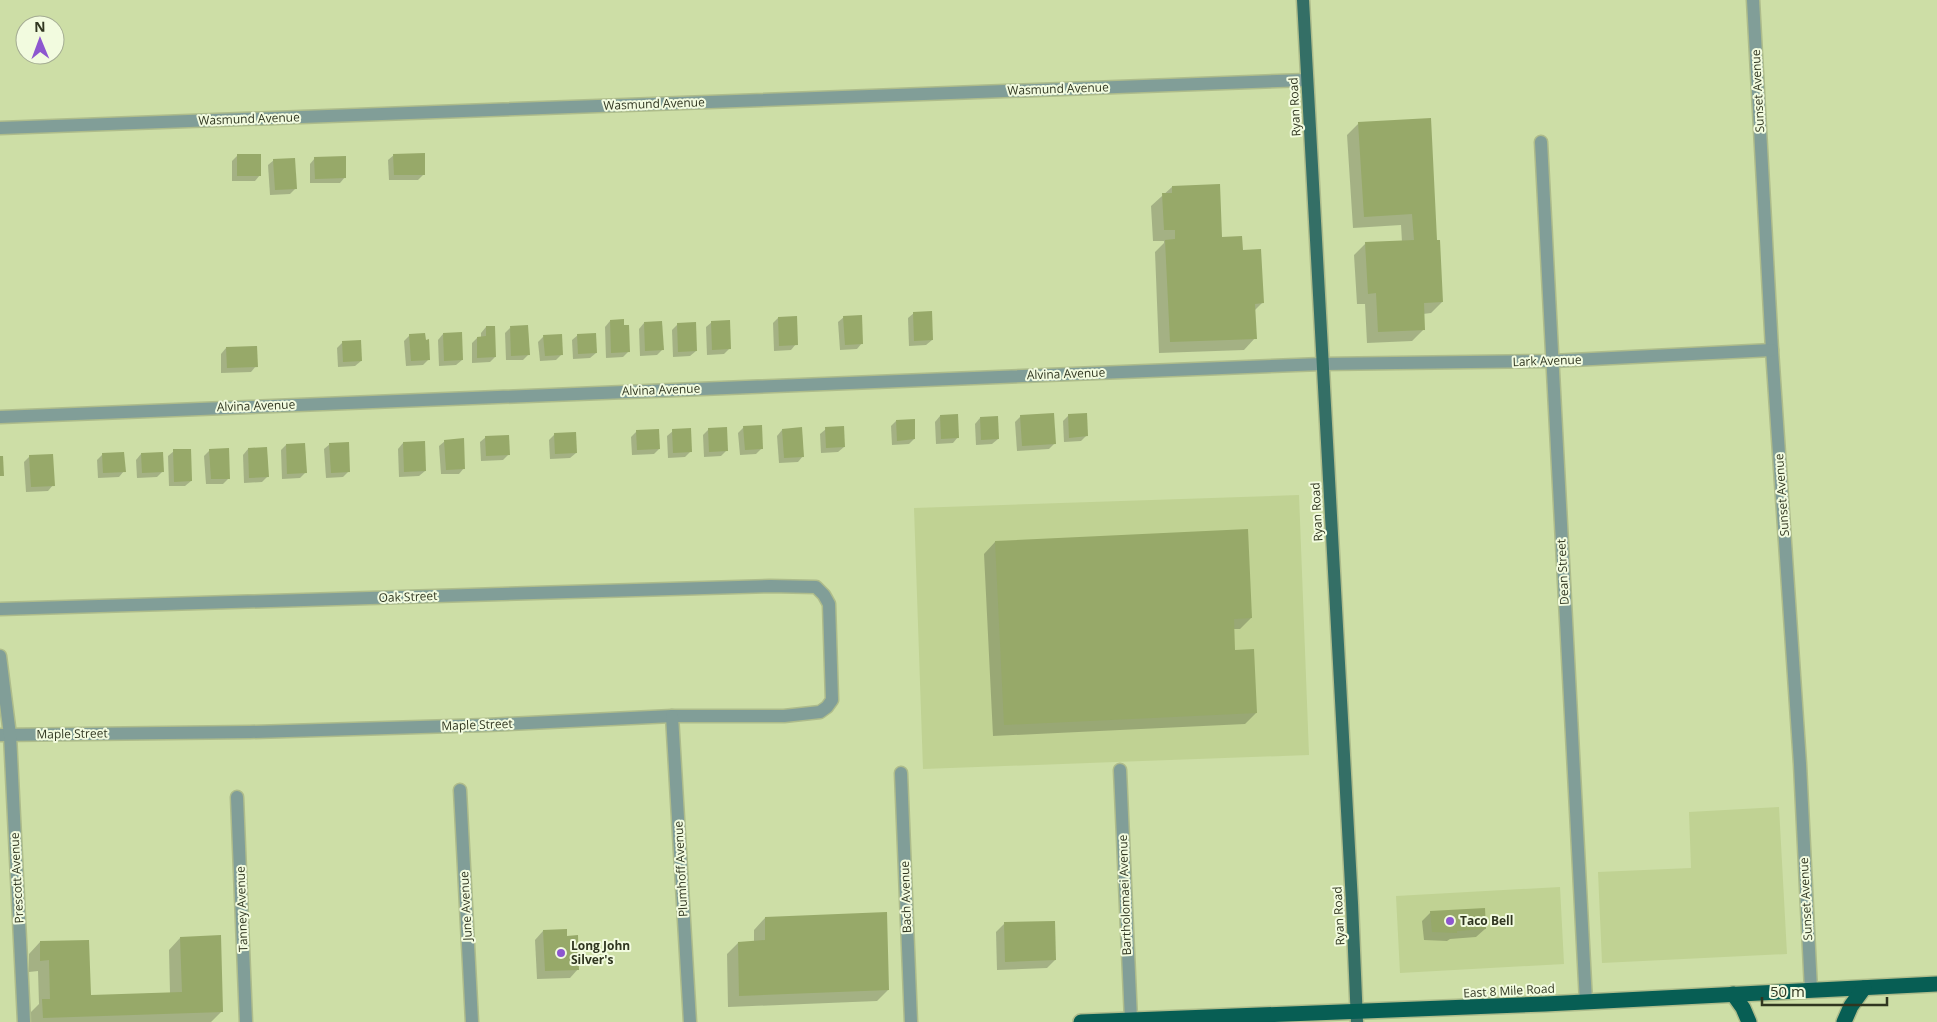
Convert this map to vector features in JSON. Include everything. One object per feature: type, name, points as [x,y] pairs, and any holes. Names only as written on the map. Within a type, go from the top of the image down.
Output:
[{"type":"highway","name":"East 8 Mile Road","points":[[1081,1022],[1357,1017],[1586,1002],[1937,984]]},
{"type":"highway","points":[[1844,1022],[1851,1006],[1864,988]]},
{"type":"highway","points":[[1733,994],[1744,1008],[1749,1022]]},
{"type":"main road","name":"Ryan Road","points":[[1303,0],[1357,1017]]},
{"type":"street","name":"Sunset Avenue","points":[[1753,0],[1772,350],[1800,764],[1811,990]]},
{"type":"street","name":"Wasmund Avenue","points":[[0,128],[1307,80]]},
{"type":"street","name":"Dean Street","points":[[1540,142],[1586,1002]]},
{"type":"street","name":"Lark Avenue","points":[[1322,364],[1552,361],[1772,350]]},
{"type":"street","name":"Alvina Avenue","points":[[0,417],[1322,364]]},
{"type":"street","name":"Oak Street","points":[[0,609],[750,586],[816,587]]},
{"type":"street","name":"Maple Street","points":[[5,735],[250,732],[487,725],[672,716],[784,716],[820,712],[832,700],[829,604],[816,587]]},
{"type":"street","name":"Prescott Avenue","points":[[0,656],[24,1022]]},
{"type":"street","name":"Plumhoff Avenue","points":[[672,716],[690,1022]]},
{"type":"street","name":"Bartholomaei Avenue","points":[[1120,770],[1131,1020]]},
{"type":"street","name":"Bach Avenue","points":[[901,773],[911,1022]]},
{"type":"street","name":"June Avenue","points":[[460,790],[472,1022]]},
{"type":"street","name":"Tanney Avenue","points":[[237,796],[246,1022]]},
{"type":"shaded area","points":[[1299,495],[1309,755],[923,769],[914,508]]},
{"type":"shaded area","points":[[1779,807],[1787,954],[1602,963],[1598,872],[1691,868],[1689,812]]},
{"type":"shaded area","points":[[1560,887],[1564,964],[1400,973],[1396,896]]},
{"type":"building","points":[[1431,118],[1437,240],[1440,240],[1443,302],[1424,303],[1425,330],[1378,332],[1376,293],[1368,294],[1365,242],[1414,240],[1412,214],[1364,217],[1358,122]]},
{"type":"building","points":[[425,153],[425,175],[394,175],[393,154]]},
{"type":"building","points":[[237,154],[261,154],[261,176],[237,176]]},
{"type":"building","points":[[346,156],[346,178],[315,179],[314,157]]},
{"type":"building","points":[[295,158],[297,189],[275,190],[273,159]]},
{"type":"building","points":[[1220,184],[1222,237],[1242,236],[1243,250],[1261,249],[1264,303],[1255,304],[1257,339],[1170,342],[1165,240],[1175,239],[1175,230],[1164,230],[1162,193],[1172,193],[1172,186]]},
{"type":"building","points":[[932,311],[933,340],[914,341],[913,312]]},
{"type":"building","points":[[862,315],[863,344],[845,345],[843,316]]},
{"type":"building","points":[[797,316],[798,345],[779,346],[778,317]]},
{"type":"building","points":[[624,319],[624,325],[629,325],[630,352],[611,353],[610,320]]},
{"type":"building","points":[[730,320],[731,349],[712,350],[711,321]]},
{"type":"building","points":[[662,321],[664,350],[645,351],[644,322]]},
{"type":"building","points":[[696,322],[697,351],[678,352],[677,323]]},
{"type":"building","points":[[528,325],[530,355],[511,356],[510,326]]},
{"type":"building","points":[[486,326],[495,326],[496,357],[477,358],[477,337],[486,336]]},
{"type":"building","points":[[462,332],[463,360],[444,361],[443,333]]},
{"type":"building","points":[[425,333],[426,340],[429,339],[430,360],[411,361],[409,334]]},
{"type":"building","points":[[596,333],[597,353],[578,354],[577,334]]},
{"type":"building","points":[[562,334],[563,355],[545,356],[543,335]]},
{"type":"building","points":[[361,340],[362,361],[343,362],[342,341]]},
{"type":"building","points":[[257,346],[258,367],[227,368],[226,347]]},
{"type":"building","points":[[1054,413],[1056,444],[1022,446],[1020,415]]},
{"type":"building","points":[[1087,413],[1088,436],[1069,438],[1068,414]]},
{"type":"building","points":[[958,414],[959,438],[941,439],[940,415]]},
{"type":"building","points":[[998,416],[999,439],[981,440],[980,417]]},
{"type":"building","points":[[915,419],[915,439],[897,441],[896,420]]},
{"type":"building","points":[[762,425],[763,449],[745,450],[743,426]]},
{"type":"building","points":[[844,426],[845,447],[826,448],[825,427]]},
{"type":"building","points":[[727,427],[728,451],[709,452],[708,428]]},
{"type":"building","points":[[802,427],[804,457],[784,458],[782,429]]},
{"type":"building","points":[[691,428],[692,452],[673,453],[672,429]]},
{"type":"building","points":[[659,429],[660,449],[637,450],[636,430]]},
{"type":"building","points":[[576,432],[577,453],[555,454],[554,433]]},
{"type":"building","points":[[509,435],[510,455],[486,456],[485,436]]},
{"type":"building","points":[[464,438],[465,469],[446,470],[444,440]]},
{"type":"building","points":[[425,441],[426,471],[404,472],[403,442]]},
{"type":"building","points":[[349,442],[350,472],[331,473],[329,443]]},
{"type":"building","points":[[305,443],[307,473],[287,474],[286,444]]},
{"type":"building","points":[[267,447],[269,477],[249,478],[248,448]]},
{"type":"building","points":[[229,448],[230,479],[211,479],[209,449]]},
{"type":"building","points":[[173,449],[191,449],[192,481],[174,482]]},
{"type":"building","points":[[124,452],[126,472],[103,473],[102,453]]},
{"type":"building","points":[[163,452],[164,472],[142,473],[141,453]]},
{"type":"building","points":[[53,454],[55,486],[31,487],[29,455]]},
{"type":"building","points":[[0,456],[3,456],[4,476],[0,476]]},
{"type":"building","points":[[1248,529],[1252,618],[1234,619],[1235,650],[1254,649],[1257,713],[1004,725],[995,541]]},
{"type":"building","points":[[1485,908],[1486,929],[1457,931],[1457,933],[1432,932],[1430,911]]},
{"type":"building","points":[[887,912],[889,990],[739,996],[738,942],[765,940],[765,917]]},
{"type":"building","points":[[1055,921],[1056,960],[1005,962],[1004,922]]},
{"type":"building","name":"Long John Silver's","points":[[567,929],[567,936],[578,935],[579,970],[545,971],[543,930]]},
{"type":"building","points":[[221,935],[223,1012],[43,1018],[42,999],[50,999],[49,960],[40,961],[40,941],[89,940],[91,995],[182,992],[180,937]]},
{"type":"place","name":"Taco Bell","points":[[1450,921]]},
{"type":"place","name":"Long John Silver's","points":[[561,953]]}]
